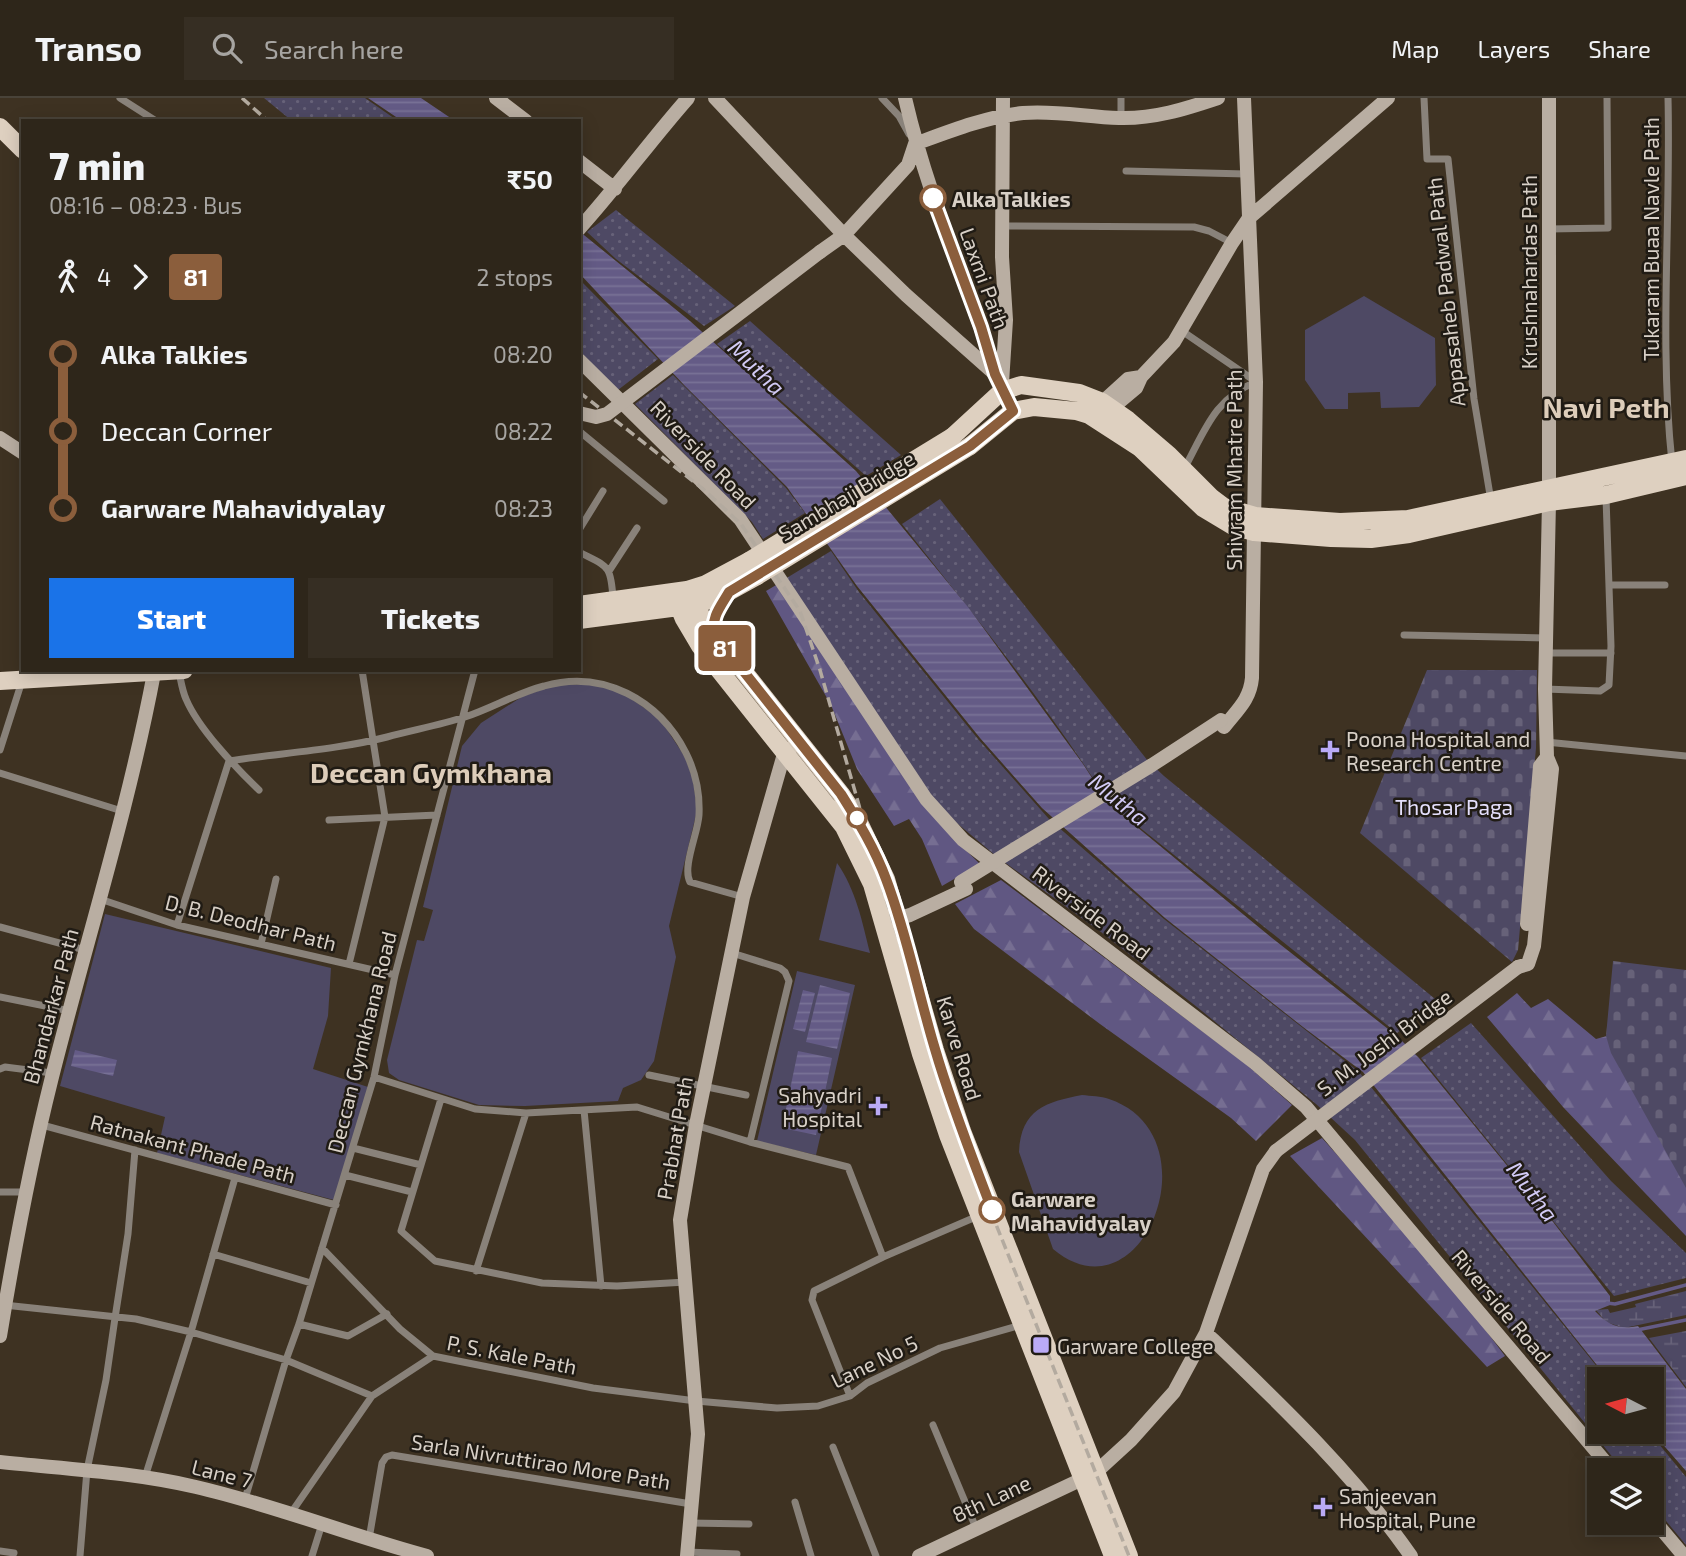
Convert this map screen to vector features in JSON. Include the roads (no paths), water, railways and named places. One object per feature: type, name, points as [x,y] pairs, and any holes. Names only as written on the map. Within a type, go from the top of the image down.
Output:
[{"type":"main road","points":[[0,127],[21,148]]},
{"type":"main road","points":[[1002,391],[1021,385],[1079,393],[1107,405],[1147,435],[1224,507],[1255,524],[1331,538],[1371,539],[1442,528],[1679,461]]},
{"type":"main road","name":"Sambhaji Bridge","points":[[683,598],[729,592],[753,568],[952,438],[1002,391]]},
{"type":"main road","points":[[1013,411],[1034,407],[1076,411],[1094,418],[1140,448],[1203,508],[1233,526],[1408,519],[1491,502],[1549,496],[1606,495],[1686,477]]},
{"type":"main road","name":"Sambhaji Bridge","points":[[683,598],[706,584],[753,568],[970,446],[1013,411]]},
{"type":"main road","points":[[714,634],[712,624],[715,615],[729,592]]},
{"type":"main road","points":[[581,605],[613,600],[683,598]]},
{"type":"main road","points":[[581,620],[648,609],[683,598]]},
{"type":"main road","name":"Karve Road","points":[[683,598],[841,794],[857,818],[886,879],[890,917],[921,1054],[948,1135],[1021,1325],[1088,1475],[1129,1556]]},
{"type":"main road","name":"Karve Road","points":[[683,598],[700,646],[844,827],[890,917],[962,1130],[1088,1475],[1113,1556]]},
{"type":"main road","points":[[648,609],[669,621],[700,646]]},
{"type":"main road","points":[[0,681],[165,674]]},
{"type":"street","points":[[120,98],[153,119]]},
{"type":"street","points":[[496,98],[523,119]]},
{"type":"street","points":[[581,227],[688,98]]},
{"type":"street","points":[[715,98],[844,235],[906,295],[995,374]]},
{"type":"street","points":[[581,414],[596,418],[607,414],[844,235],[908,165],[915,144],[899,116],[882,98]]},
{"type":"street","name":"Laxmi Path","points":[[905,98],[915,144],[981,327],[995,374],[1013,411]]},
{"type":"street","points":[[1002,391],[1006,320],[1002,226],[1003,98]]},
{"type":"street","points":[[1121,98],[1121,118]]},
{"type":"street","points":[[915,144],[976,122],[1003,116],[1026,113],[1121,118],[1154,116],[1196,101],[1218,98]]},
{"type":"street","name":"Shivram Mhatre Path","points":[[890,917],[1013,862],[1226,721],[1251,691],[1256,382],[1244,98]]},
{"type":"street","points":[[1094,418],[1128,379],[1141,377],[1163,356],[1182,331],[1249,218],[1388,98]]},
{"type":"street","name":"Appasaheb Padwal Path","points":[[1424,98],[1427,159],[1448,159],[1474,399],[1491,502]]},
{"type":"street","name":"Krushnahardas Path","points":[[1518,967],[1525,944],[1540,766],[1547,757],[1545,653],[1549,496],[1549,98]]},
{"type":"street","points":[[1549,229],[1608,228],[1607,98]]},
{"type":"street","name":"Tukaram Buaa Navle Path","points":[[1668,98],[1665,300],[1668,426],[1679,461]]},
{"type":"street","points":[[581,163],[612,192]]},
{"type":"street","points":[[1126,172],[1246,174]]},
{"type":"street","points":[[1002,226],[1185,226],[1209,231],[1232,243]]},
{"type":"street","points":[[981,327],[997,327],[1006,320]]},
{"type":"street","points":[[1182,331],[1256,382]]},
{"type":"street","name":"Riverside Road","points":[[581,362],[740,519],[926,799],[951,828],[972,848],[1247,1056],[1306,1107],[1602,1458]]},
{"type":"street","points":[[1184,470],[1225,399],[1239,388],[1256,382]]},
{"type":"street","points":[[581,433],[664,501]]},
{"type":"street","points":[[0,438],[21,452]]},
{"type":"street","points":[[581,527],[603,491]]},
{"type":"street","points":[[1545,689],[1600,691],[1609,685],[1611,653],[1606,495]]},
{"type":"street","points":[[613,600],[610,571],[637,528]]},
{"type":"street","points":[[581,553],[610,571]]},
{"type":"street","points":[[1609,585],[1665,585]]},
{"type":"street","points":[[1404,635],[1546,638]]},
{"type":"street","points":[[1545,653],[1611,653]]},
{"type":"street","points":[[349,964],[385,817],[362,672]]},
{"type":"street","name":"Deccan Gymkhana Road","points":[[245,1499],[374,1077],[395,975],[475,672]]},
{"type":"street","points":[[165,674],[184,696],[229,761],[259,790]]},
{"type":"street","name":"Bhandarkar Path","points":[[0,1336],[3,1305],[53,1073],[123,812],[165,674]]},
{"type":"street","points":[[0,750],[22,680]]},
{"type":"street","points":[[229,761],[373,740],[464,717],[533,689],[567,681],[601,684],[624,691],[644,702],[662,717],[687,756],[695,778],[699,815],[687,872],[688,879],[693,884],[743,897]]},
{"type":"street","points":[[1546,741],[1686,756]]},
{"type":"street","points":[[784,754],[799,742]]},
{"type":"street","name":"Prabhat Path","points":[[687,1554],[698,1434],[681,1220],[696,1125],[743,897],[784,754]]},
{"type":"street","points":[[177,925],[229,761]]},
{"type":"street","points":[[0,773],[123,812]]},
{"type":"street","points":[[329,820],[437,815]]},
{"type":"street","points":[[261,944],[276,879]]},
{"type":"street","name":"D. B. Deodhar Path","points":[[100,899],[177,925],[395,975]]},
{"type":"street","points":[[0,927],[86,950]]},
{"type":"street","points":[[731,953],[780,968],[789,981],[750,1142]]},
{"type":"street","name":"S. M. Joshi Bridge","points":[[1276,1151],[1518,967]]},
{"type":"street","points":[[0,997],[70,1011]]},
{"type":"street","points":[[0,1069],[5,1067],[53,1073]]},
{"type":"street","points":[[649,1075],[746,1095]]},
{"type":"street","points":[[374,1077],[475,1109],[526,1113],[637,1107],[750,1142],[848,1167],[883,1256]]},
{"type":"street","points":[[441,1099],[401,1231],[435,1261],[542,1283],[601,1286],[686,1282]]},
{"type":"street","points":[[584,1111],[601,1286]]},
{"type":"street","points":[[476,1271],[526,1113]]},
{"type":"street","name":"Ratnakant Phade Path","points":[[41,1125],[336,1205]]},
{"type":"street","points":[[353,1149],[421,1165]]},
{"type":"street","points":[[80,1556],[88,1470],[106,1380],[128,1234],[135,1150]]},
{"type":"street","name":"8th Lane","points":[[919,1556],[1088,1475],[1131,1440],[1174,1392],[1206,1333],[1263,1169],[1276,1151]]},
{"type":"street","points":[[345,1175],[412,1192]]},
{"type":"street","points":[[145,1477],[191,1332],[235,1178]]},
{"type":"street","points":[[0,1192],[27,1192]]},
{"type":"street","points":[[850,1396],[812,1300],[814,1291],[883,1256],[979,1215]]},
{"type":"street","name":"P. S. Kale Path","points":[[322,1248],[400,1329],[433,1356],[593,1388],[696,1401]]},
{"type":"street","points":[[213,1254],[312,1283]]},
{"type":"street","points":[[3,1305],[136,1319],[191,1332],[286,1360],[372,1396]]},
{"type":"street","points":[[299,1324],[348,1336],[387,1314]]},
{"type":"street","name":"Lane No 5","points":[[696,1401],[777,1408],[818,1406],[850,1396],[867,1382],[940,1348],[1021,1325]]},
{"type":"street","points":[[1206,1333],[1305,1428],[1390,1525],[1412,1556]]},
{"type":"street","points":[[290,1514],[372,1396],[433,1356]]},
{"type":"street","points":[[933,1425],[976,1528]]},
{"type":"street","points":[[833,1447],[876,1556]]},
{"type":"street","name":"Sarla Nivruttirao More Path","points":[[369,1539],[382,1463],[386,1457],[392,1455],[692,1504]]},
{"type":"street","name":"Lane 7","points":[[0,1462],[145,1477],[245,1499],[427,1556]]},
{"type":"street","points":[[794,1502],[811,1556]]},
{"type":"street","points":[[690,1523],[749,1524]]},
{"type":"street","points":[[312,1556],[322,1524]]},
{"type":"street","points":[[1664,1532],[1684,1556]]},
{"type":"street","points":[[0,1551],[14,1553]]},
{"type":"street","points":[[687,1554],[737,1554]]},
{"type":"waterway","points":[[1607,1303],[1615,1304],[1686,1285]]},
{"type":"waterway","points":[[1637,1330],[1686,1320]]},
{"type":"railway","points":[[242,98],[266,119]]},
{"type":"railway","points":[[581,394],[703,489],[741,524],[800,611],[953,1113],[1129,1556]]},
{"type":"place","name":"Alka Talkies","points":[[933,198]]},
{"type":"place","name":"Poona Hospital and Research Centre","points":[[1330,750]]},
{"type":"place","name":"Sahyadri Hospital","points":[[878,1106]]},
{"type":"place","name":"Garware Mahavidyalay","points":[[992,1210]]},
{"type":"place","name":"Garware College","points":[[1041,1345]]},
{"type":"place","name":"Sanjeevan Hospital, Pune","points":[[1323,1507]]},
{"type":"district","name":"Navi Peth","points":[[1606,407]]},
{"type":"district","name":"Deccan Gymkhana","points":[[431,772]]},
{"type":"water label","name":"Mutha","points":[[757,367]]},
{"type":"water label","name":"Mutha","points":[[1119,799]]},
{"type":"water label","name":"Mutha","points":[[1533,1191]]},
{"type":"park label","name":"Thosar Paga","points":[[1454,806]]}]
